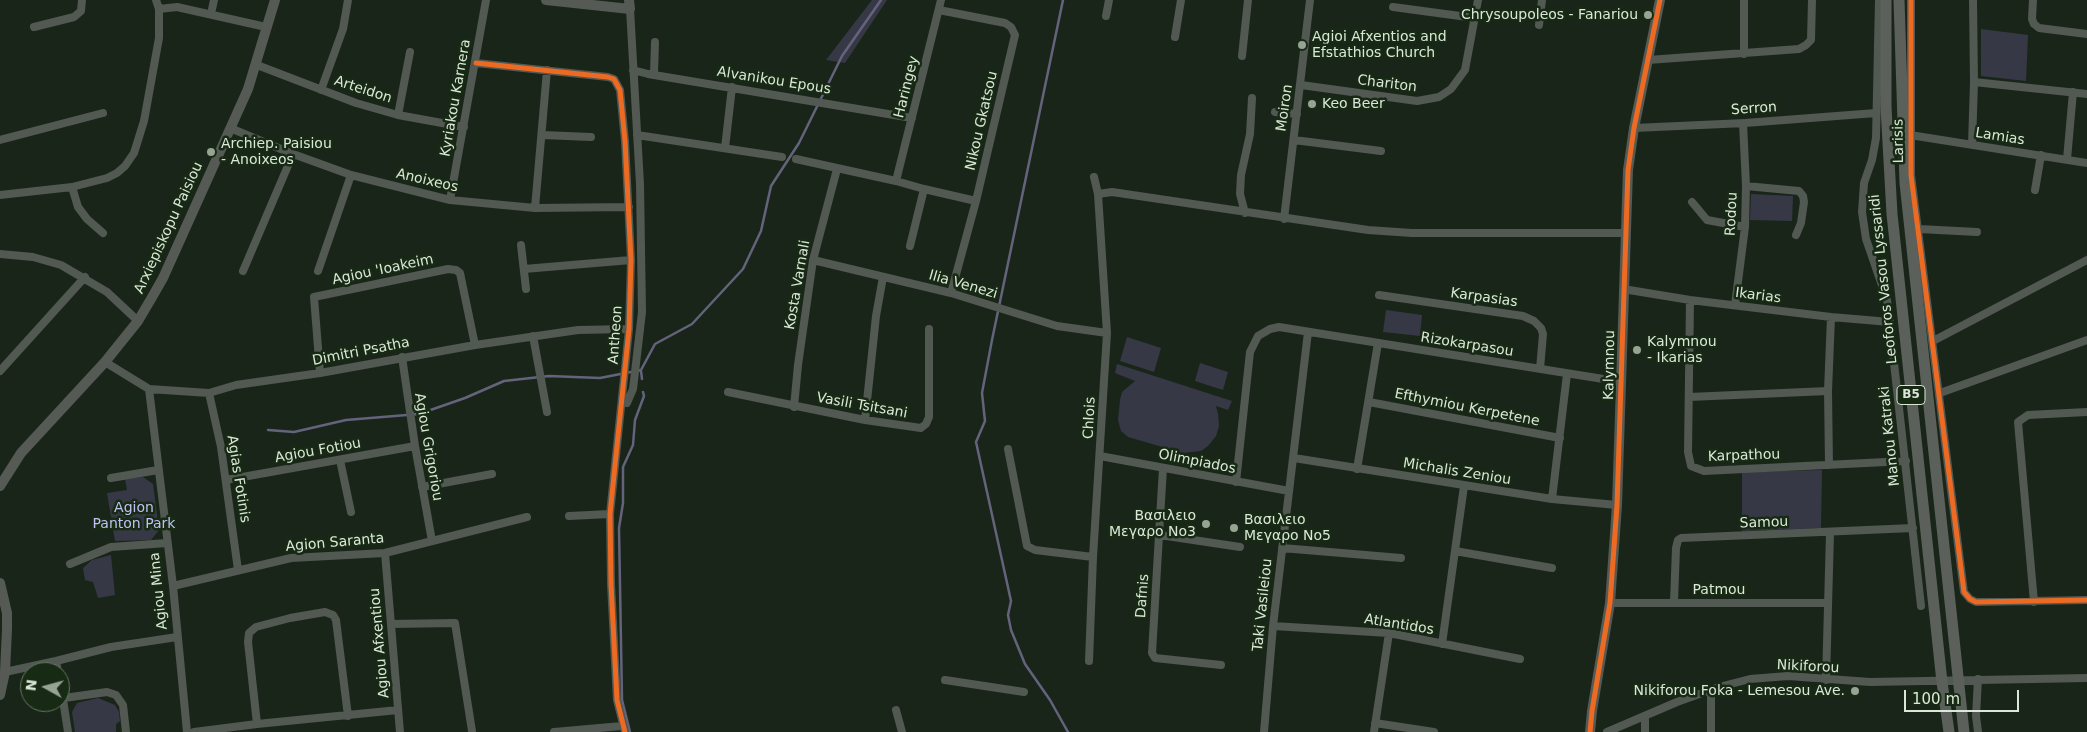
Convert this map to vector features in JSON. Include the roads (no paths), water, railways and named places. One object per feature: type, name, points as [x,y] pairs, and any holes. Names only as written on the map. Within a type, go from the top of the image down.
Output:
[{"type":"main road","name":"Leoforos Vasou Lyssaridi","points":[[1886,0],[1886,107],[1892,214],[1949,732]]},
{"type":"main road","name":"B5","points":[[1899,0],[1905,183],[1964,732]]},
{"type":"street","points":[[34,27],[74,17],[81,11],[82,0]]},
{"type":"street","points":[[0,195],[72,188],[117,173],[134,153],[145,116],[159,38],[159,9],[156,0]]},
{"type":"street","points":[[211,14],[214,0]]},
{"type":"street","name":"Arxiepiskopu Paisiou","points":[[0,485],[21,453],[105,362],[138,321],[163,278],[257,65],[275,0]]},
{"type":"street","points":[[321,90],[343,28],[348,0]]},
{"type":"street","name":"Kyriakou Karnera","points":[[450,200],[486,0]]},
{"type":"street","points":[[546,0],[629,4],[640,184],[642,312],[633,389],[627,404]]},
{"type":"street","name":"Haringey","points":[[896,180],[941,0]]},
{"type":"street","points":[[1106,16],[1110,0]]},
{"type":"street","points":[[1175,37],[1181,0]]},
{"type":"street","points":[[1242,56],[1248,0]]},
{"type":"street","name":"Moiron","points":[[1284,218],[1310,0]]},
{"type":"street","name":"Chariton","points":[[1301,85],[1417,101],[1439,97],[1452,89],[1466,70],[1478,0]]},
{"type":"street","points":[[1539,25],[1542,0]]},
{"type":"street","name":"Kalymnou","points":[[1590,732],[1610,603],[1617,505],[1628,170],[1634,128],[1660,0]]},
{"type":"street","points":[[1744,0],[1744,54]]},
{"type":"street","points":[[1648,60],[1799,49],[1806,46],[1811,40],[1813,30],[1812,0]]},
{"type":"street","name":"Manou Katraki","points":[[1879,0],[1876,138],[1872,160],[1864,183],[1862,212],[1866,239],[1887,300],[1921,606]]},
{"type":"street","name":"Larisis","points":[[1911,0],[1911,175],[1964,592],[1970,599],[1976,602],[2087,600]]},
{"type":"street","points":[[1972,145],[1974,82],[1973,0]]},
{"type":"street","points":[[2033,0],[2032,19],[2039,28],[2087,34]]},
{"type":"street","points":[[159,9],[177,7],[266,27]]},
{"type":"street","points":[[1393,7],[1475,18]]},
{"type":"street","name":"Nikou Gkatsou","points":[[939,10],[1005,23],[1011,28],[1014,35],[976,201],[951,293]]},
{"type":"street","points":[[654,74],[655,42]]},
{"type":"street","points":[[398,115],[410,52]]},
{"type":"street","name":"Antheon","points":[[476,62],[608,77],[614,79],[620,90],[632,260],[629,329],[610,514],[615,678],[623,729]]},
{"type":"street","name":"Arteidon","points":[[257,65],[356,103],[398,115],[464,126]]},
{"type":"street","points":[[535,208],[547,70]]},
{"type":"street","name":"Alvanikou Epous","points":[[633,70],[912,118]]},
{"type":"street","points":[[1974,82],[2087,94]]},
{"type":"street","points":[[725,148],[732,87]]},
{"type":"street","points":[[2067,160],[2073,92]]},
{"type":"street","points":[[1245,213],[1240,194],[1241,175],[1250,134],[1252,98]]},
{"type":"street","points":[[0,140],[102,112]]},
{"type":"street","points":[[1275,112],[1297,114]]},
{"type":"street","name":"Serron","points":[[1634,128],[1743,123],[1876,113]]},
{"type":"street","name":"Rodou","points":[[1735,305],[1745,226],[1746,186],[1743,123]]},
{"type":"street","name":"Anoixeos","points":[[230,128],[351,175],[450,200],[535,208],[629,207]]},
{"type":"street","points":[[542,135],[591,137]]},
{"type":"street","points":[[637,135],[782,157]]},
{"type":"street","name":"Lamias","points":[[1910,135],[2087,162]]},
{"type":"street","points":[[1294,140],[1381,151]]},
{"type":"street","points":[[243,271],[293,154]]},
{"type":"street","points":[[2035,190],[2041,156]]},
{"type":"street","points":[[796,159],[896,180],[924,189],[976,201]]},
{"type":"street","name":"Kosta Varnali","points":[[794,407],[813,260],[837,169]]},
{"type":"street","points":[[318,271],[351,175]]},
{"type":"street","name":"Chlois","points":[[1089,661],[1093,557],[1107,333],[1098,194],[1094,177]]},
{"type":"street","points":[[1746,186],[1799,191],[1803,196],[1804,202],[1801,223],[1796,234]]},
{"type":"street","points":[[72,188],[78,207],[86,219],[103,232]]},
{"type":"street","points":[[910,246],[924,189]]},
{"type":"street","points":[[1098,194],[1112,192],[1368,230],[1412,233],[1625,233]]},
{"type":"street","points":[[1692,202],[1707,220],[1745,226]]},
{"type":"street","points":[[1919,229],[1977,232]]},
{"type":"street","points":[[521,245],[526,289]]},
{"type":"street","points":[[0,254],[33,257],[61,264],[107,292],[138,321]]},
{"type":"street","points":[[524,269],[632,260]]},
{"type":"street","name":"Ilia Venezi","points":[[813,260],[951,293],[1057,326],[1107,333]]},
{"type":"street","points":[[1933,341],[2087,260]]},
{"type":"street","name":"Agiou 'Ioakeim","points":[[320,373],[314,297],[448,270],[456,270],[460,273],[475,345]]},
{"type":"street","points":[[0,371],[85,277]]},
{"type":"street","points":[[865,420],[876,316],[883,277]]},
{"type":"street","name":"Ikarias","points":[[1623,289],[1690,300],[1830,317],[1890,322]]},
{"type":"street","name":"Karpasias","points":[[1379,295],[1528,318],[1541,328],[1543,334],[1540,369]]},
{"type":"street","name":"Karpathou","points":[[1690,300],[1689,460],[1691,466],[1696,470],[1906,461]]},
{"type":"street","points":[[1829,465],[1830,317]]},
{"type":"street","name":"Rizokarpasou","points":[[1236,482],[1250,352],[1254,340],[1261,333],[1275,328],[1622,382]]},
{"type":"street","name":"Dimitri Psatha","points":[[105,362],[149,389],[209,393],[236,386],[532,336],[578,330],[629,329]]},
{"type":"street","name":"Vasili Tsitsani","points":[[728,392],[794,407],[916,428],[926,424],[929,417],[929,329]]},
{"type":"street","name":"Taki Vasileiou","points":[[1264,732],[1273,626],[1308,332]]},
{"type":"street","points":[[532,336],[547,412]]},
{"type":"street","points":[[1940,393],[2087,340]]},
{"type":"street","points":[[1357,469],[1378,343]]},
{"type":"street","name":"Agiou Grigoriou","points":[[402,357],[410,420],[432,541]]},
{"type":"street","points":[[1552,499],[1567,374]]},
{"type":"street","name":"Agiou Mina","points":[[149,389],[173,586],[176,637],[187,732]]},
{"type":"street","points":[[1689,397],[1828,391]]},
{"type":"street","name":"Agias Fotinis","points":[[209,393],[226,480],[238,570]]},
{"type":"street","name":"Efthymiou Kerpetene","points":[[1369,402],[1560,438]]},
{"type":"street","points":[[2034,602],[2018,422],[2028,414],[2087,412]]},
{"type":"street","name":"Agiou Fotiou","points":[[226,480],[415,446]]},
{"type":"street","points":[[1008,449],[1027,546],[1035,550],[1093,557]]},
{"type":"street","name":"Olimpiados","points":[[1100,456],[1289,491]]},
{"type":"street","name":"Michalis Zeniou","points":[[1294,458],[1552,499],[1617,505]]},
{"type":"street","points":[[340,460],[351,512]]},
{"type":"street","name":"Dafnis","points":[[1162,468],[1160,535],[1152,653],[1155,658],[1221,665]]},
{"type":"street","points":[[111,478],[158,470]]},
{"type":"street","points":[[422,487],[492,474]]},
{"type":"street","points":[[1442,644],[1464,486]]},
{"type":"street","points":[[569,516],[610,514]]},
{"type":"street","name":"Agion Saranta","points":[[173,586],[291,558],[385,553],[527,517]]},
{"type":"street","name":"Samou","points":[[1674,602],[1676,548],[1678,540],[1681,538],[1913,528]]},
{"type":"street","points":[[1826,680],[1830,533]]},
{"type":"street","points":[[1160,535],[1240,547]]},
{"type":"street","points":[[70,564],[111,547],[167,543]]},
{"type":"street","points":[[1282,548],[1401,558]]},
{"type":"street","points":[[1455,551],[1552,568]]},
{"type":"street","name":"Agiou Afxentiou","points":[[385,553],[400,732]]},
{"type":"street","points":[[0,583],[6,613],[5,672],[0,695]]},
{"type":"street","name":"Patmou","points":[[1610,603],[1827,603]]},
{"type":"street","points":[[257,724],[248,642],[249,633],[256,627],[290,618],[325,612],[333,615],[336,620],[348,716]]},
{"type":"street","points":[[391,624],[455,623],[472,731]]},
{"type":"street","name":"Atlantidos","points":[[1273,626],[1389,633],[1520,659]]},
{"type":"street","points":[[1374,732],[1389,633]]},
{"type":"street","points":[[5,672],[111,647],[176,637]]},
{"type":"street","name":"Nikiforou","points":[[1607,732],[1677,702],[1750,679],[1788,676],[1870,682],[1942,682],[1958,680],[2087,678]]},
{"type":"street","points":[[946,680],[1024,692]]},
{"type":"street","points":[[1978,680],[1976,716],[1978,732]]},
{"type":"street","points":[[1711,690],[1711,732]]},
{"type":"street","points":[[70,697],[107,692],[116,695],[123,705],[126,732]]},
{"type":"street","points":[[194,732],[398,710]]},
{"type":"street","points":[[896,710],[902,732]]},
{"type":"street","points":[[66,712],[68,732]]},
{"type":"street","points":[[1645,717],[1645,732]]},
{"type":"street","points":[[1376,723],[1434,732]]},
{"type":"street","points":[[554,732],[623,729]]},
{"type":"waterway","points":[[268,430],[294,432],[346,420],[419,414],[465,398],[504,381],[549,376],[600,378],[641,370],[655,344],[692,324],[743,269],[761,231],[771,186],[799,143],[842,56],[881,0]]},
{"type":"waterway","points":[[1063,0],[982,393],[985,421],[976,442],[1011,601],[1008,615],[1011,630],[1025,664],[1050,700],[1068,732]]},
{"type":"waterway","points":[[641,371],[642,379]]},
{"type":"waterway","points":[[630,732],[622,700],[619,528],[623,503],[623,467],[633,445],[635,420],[644,396],[643,392]]},
{"type":"place","name":"Chrysoupoleos - Fanariou","points":[[1648,15]]},
{"type":"place","name":"Agioi Afxentios and Efstathios Church","points":[[1302,45]]},
{"type":"place","name":"Keo Beer","points":[[1312,104]]},
{"type":"place","name":"Archiep. Paisiou - Anoixeos","points":[[211,152]]},
{"type":"place","name":"Kalymnou - Ikarias","points":[[1637,350]]},
{"type":"place","name":"Βασιλειο Μεγαρο Νο3","points":[[1206,524]]},
{"type":"place","name":"Βασιλειο Μεγαρο Νο5","points":[[1234,528]]},
{"type":"place","name":"Nikiforou Foka - Lemesou Ave.","points":[[1855,691]]},
{"type":"park label","name":"Agion Panton Park","points":[[134,516]]}]
